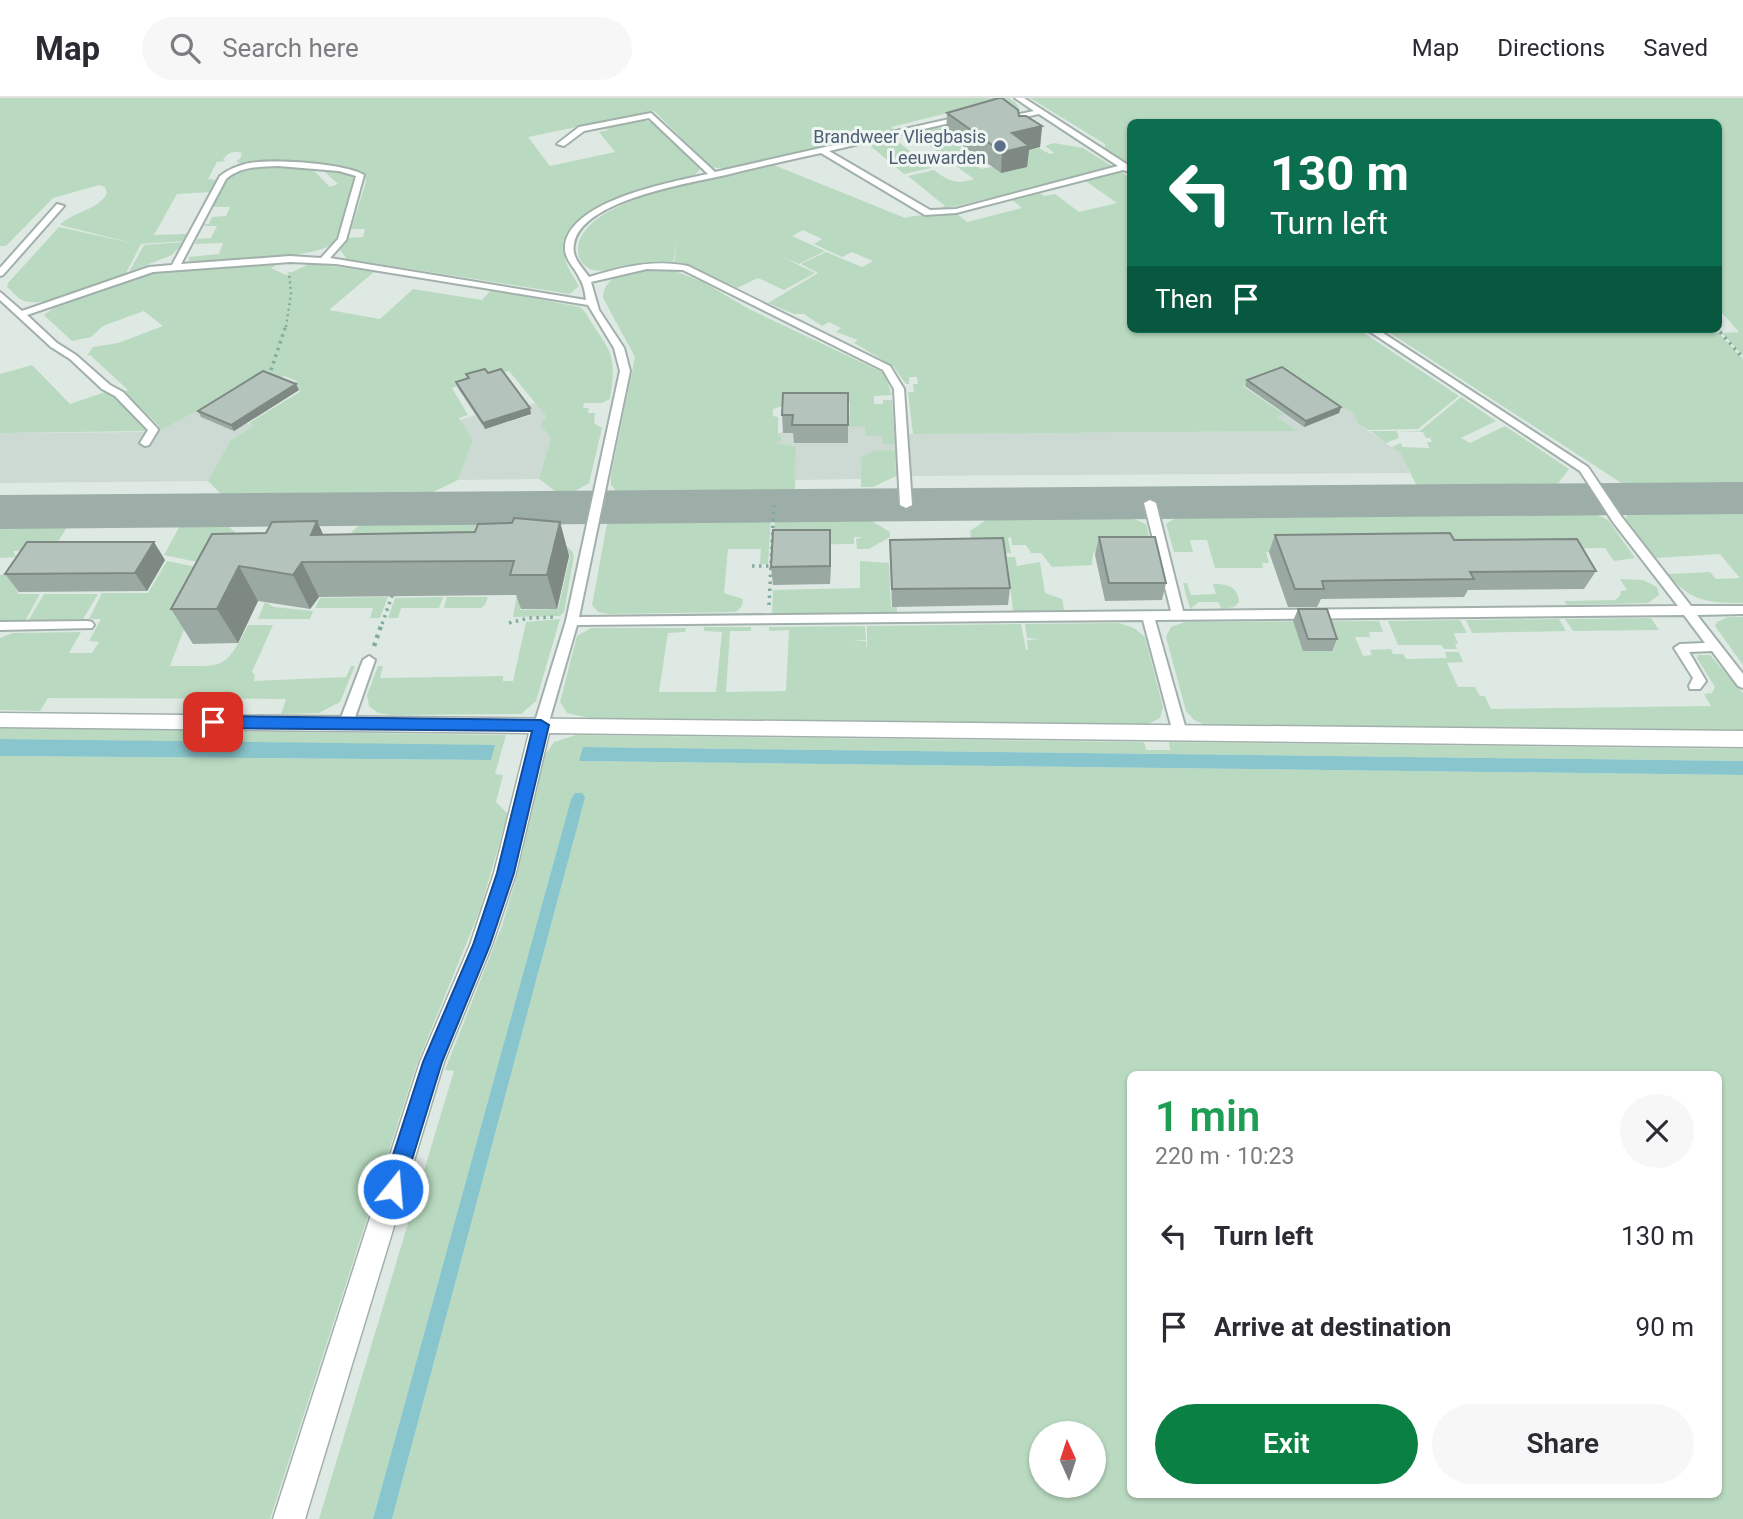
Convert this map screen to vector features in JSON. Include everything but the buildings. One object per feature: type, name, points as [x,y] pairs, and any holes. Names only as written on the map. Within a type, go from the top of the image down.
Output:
[{"type":"street","points":[[0,720],[1743,739]]},
{"type":"street","points":[[289,1519],[432,1062],[481,945],[505,873],[541,725]]},
{"type":"lane","points":[[1019,98],[1127,168]]},
{"type":"lane","points":[[1003,115],[1010,119],[1040,112]]},
{"type":"lane","points":[[561,144],[582,129],[651,115],[713,175]]},
{"type":"lane","points":[[541,725],[572,621],[625,372],[620,349],[591,303],[586,281],[570,255],[573,236],[592,215],[621,198],[972,116]]},
{"type":"lane","points":[[1046,127],[1059,124]]},
{"type":"lane","points":[[822,150],[928,213],[956,211],[1127,169]]},
{"type":"lane","points":[[176,266],[226,174],[244,166],[266,164],[340,169],[360,176],[342,240],[324,260]]},
{"type":"lane","points":[[0,273],[60,206]]},
{"type":"lane","points":[[21,314],[139,273],[176,266],[324,260],[591,303]]},
{"type":"lane","points":[[586,281],[637,267],[661,265],[685,268],[887,368],[899,389],[906,505]]},
{"type":"lane","points":[[0,295],[106,387],[119,394],[145,419],[153,430],[145,443]]},
{"type":"lane","points":[[1377,333],[1584,469],[1617,519],[1743,683]]},
{"type":"lane","points":[[1150,503],[1178,615]]},
{"type":"lane","points":[[572,621],[1743,610]]},
{"type":"lane","points":[[1148,616],[1180,733]]},
{"type":"lane","points":[[0,626],[88,625]]},
{"type":"lane","points":[[1695,686],[1700,681],[1699,677],[1680,648],[1716,647]]},
{"type":"lane","points":[[346,723],[369,660]]},
{"type":"path","points":[[271,370],[283,339],[290,288],[289,271]]},
{"type":"path","points":[[1721,333],[1743,358]]},
{"type":"path","points":[[769,619],[774,505]]},
{"type":"path","points":[[752,566],[771,566]]},
{"type":"path","points":[[369,660],[393,593]]},
{"type":"path","points":[[509,623],[529,618],[560,617],[572,621]]},
{"type":"shaded area","points":[[219,399],[234,431],[247,423],[255,426],[230,441],[208,481],[0,483],[0,433],[158,432]]},
{"type":"shaded area","points":[[1335,402],[1355,414],[1357,423],[1400,453],[1410,473],[896,476],[895,451],[861,458],[861,479],[795,480],[796,446],[774,443],[778,433],[848,426],[866,426],[895,443],[894,434],[1295,431],[1276,417],[1284,413],[1304,427],[1327,405]]},
{"type":"shaded area","points":[[536,403],[546,416],[540,425],[551,438],[539,479],[458,480],[473,440],[460,420],[476,415],[485,429],[531,415],[525,406]]},
{"type":"green space","points":[[0,98],[1009,98],[1020,110],[1018,113],[952,112],[891,127],[895,131],[728,169],[711,167],[654,111],[528,137],[550,166],[615,152],[599,132],[608,130],[606,127],[637,120],[652,122],[700,169],[693,177],[615,198],[579,219],[568,234],[564,251],[567,265],[579,286],[570,294],[347,259],[340,250],[348,238],[363,237],[365,229],[351,229],[366,182],[365,174],[355,169],[325,164],[242,164],[237,160],[242,153],[234,152],[223,160],[226,161],[217,162],[208,179],[217,180],[210,192],[177,194],[154,235],[185,234],[188,235],[185,241],[141,244],[126,273],[60,297],[34,302],[20,299],[7,287],[8,283],[59,227],[136,244],[60,225],[103,199],[107,193],[105,187],[99,185],[53,198],[6,246],[0,246]]},
{"type":"green space","points":[[1030,98],[1743,98],[1743,356],[1722,333],[1739,332],[1722,313],[1722,119],[1127,119],[1127,162],[1105,148],[1105,144]]},
{"type":"green space","points":[[937,127],[950,132],[943,134],[974,156],[951,162],[916,135],[919,131]]},
{"type":"green space","points":[[892,137],[931,168],[904,174],[867,143]]},
{"type":"green space","points":[[1054,143],[1083,148],[1115,168],[940,210],[936,210],[945,206],[908,176],[934,170],[953,181],[968,181],[974,179],[956,166],[971,162],[981,169],[992,167],[1001,173],[1026,167],[1010,155],[1039,148],[1050,154],[1054,153],[1045,146]]},
{"type":"green space","points":[[774,165],[905,218],[956,213],[967,222],[1022,208],[1011,199],[1038,192],[1044,196],[1055,194],[1079,212],[1117,203],[1084,180],[1120,171],[1127,176],[1127,333],[1364,333],[1459,396],[1418,429],[1368,430],[1357,423],[1355,414],[1335,402],[1329,404],[1264,373],[1249,378],[1253,382],[1243,386],[1284,414],[1277,417],[1297,431],[913,434],[908,392],[914,392],[913,384],[918,384],[917,377],[909,377],[909,384],[906,384],[893,366],[854,343],[858,340],[836,332],[841,328],[829,322],[822,326],[804,314],[794,314],[768,303],[818,273],[801,264],[826,252],[862,267],[873,261],[852,252],[842,257],[814,244],[822,239],[803,230],[792,236],[825,251],[799,264],[780,256],[815,273],[784,290],[758,278],[737,288],[689,265],[674,262],[677,242],[673,262],[645,262],[598,271],[582,263],[578,250],[585,231],[603,215],[629,202],[693,182]]},
{"type":"green space","points":[[265,166],[312,169],[330,187],[338,184],[324,171],[347,172],[355,177],[334,244],[323,249],[286,256],[241,261],[189,261],[189,257],[219,254],[223,243],[195,244],[197,239],[211,238],[217,226],[204,226],[209,224],[212,217],[226,216],[230,207],[213,207],[226,182],[244,170]]},
{"type":"green space","points":[[184,242],[172,255],[129,272],[144,245]]},
{"type":"green space","points":[[281,263],[271,268],[286,275],[311,263],[374,272],[329,310],[380,319],[413,289],[482,300],[491,290],[580,307],[606,344],[613,370],[610,399],[602,403],[584,403],[583,408],[589,408],[588,413],[595,413],[594,423],[602,428],[589,483],[563,494],[539,479],[551,438],[540,425],[546,416],[509,371],[452,388],[468,415],[459,418],[473,440],[458,480],[423,497],[226,499],[208,481],[230,441],[254,426],[249,423],[301,391],[290,386],[297,381],[284,376],[219,399],[158,432],[159,426],[124,392],[128,390],[90,355],[87,356],[93,347],[118,343],[163,326],[144,311],[103,326],[91,337],[72,341],[44,315],[55,307],[153,272]]},
{"type":"green space","points":[[670,269],[703,282],[749,309],[884,373],[892,395],[874,396],[874,404],[892,400],[895,444],[883,444],[882,436],[866,436],[865,426],[849,427],[850,403],[786,405],[773,409],[773,416],[778,417],[778,436],[781,436],[781,441],[774,443],[796,446],[795,488],[784,495],[628,496],[617,492],[611,485],[611,475],[635,357],[603,298],[605,288],[611,281],[629,272]]},
{"type":"green space","points":[[1390,333],[1719,333],[1743,359],[1743,487],[1629,488]]},
{"type":"green space","points":[[32,365],[70,404],[105,392],[110,393],[147,431],[0,433],[0,374]]},
{"type":"green space","points":[[1461,397],[1496,421],[1461,438],[1470,443],[1505,426],[1569,469],[1554,489],[1419,490],[1400,453],[1392,447],[1401,443],[1402,447],[1429,448],[1427,442],[1432,442],[1423,432],[1397,431],[1420,431]]},
{"type":"green space","points":[[1370,431],[1397,431],[1399,438],[1386,443]]},
{"type":"green space","points":[[895,450],[896,476],[873,487],[861,487],[861,458],[873,451]]},
{"type":"green space","points":[[1588,511],[1608,520],[1635,558],[1614,561],[1605,548],[1266,552],[1269,563],[1262,563],[1263,568],[1215,568],[1207,540],[1190,540],[1193,552],[1174,552],[1166,524],[1180,515]]},
{"type":"green space","points":[[1743,511],[1743,603],[1701,599],[1684,590],[1668,574],[1710,572],[1716,579],[1740,578],[1720,554],[1656,558],[1626,519],[1627,514],[1634,512]]},
{"type":"green space","points":[[1124,515],[1146,524],[1153,552],[1104,550],[1093,553],[1092,565],[1052,567],[1041,553],[1031,553],[1026,545],[1012,545],[1011,537],[1008,538],[1011,553],[986,553],[984,538],[971,538],[970,531],[992,516]]},
{"type":"green space","points":[[771,517],[768,564],[760,564],[761,549],[728,549],[724,593],[743,599],[742,606],[736,612],[609,614],[598,612],[592,605],[607,524],[616,519]]},
{"type":"green space","points":[[865,517],[890,532],[890,537],[869,549],[857,549],[856,539],[863,537],[854,537],[854,544],[774,545],[775,518]]},
{"type":"green space","points":[[375,520],[534,520],[552,535],[349,535],[358,526]]},
{"type":"green space","points":[[182,522],[219,523],[236,534],[211,565],[164,555]]},
{"type":"green space","points":[[70,523],[53,549],[13,551],[16,557],[0,558],[0,524]]},
{"type":"green space","points":[[562,542],[574,556],[564,612],[560,616],[513,617],[519,584],[527,584],[520,610],[558,609],[570,556]]},
{"type":"green space","points":[[1007,557],[1015,557],[1017,566],[1040,562],[1045,593],[1062,599],[1064,610],[1013,611]]},
{"type":"green space","points":[[167,561],[207,569],[170,666],[219,664],[233,652],[248,625],[273,625],[252,672],[255,675],[254,681],[346,677],[351,666],[355,666],[340,702],[319,713],[281,714],[286,699],[48,698],[40,711],[0,710],[0,638],[13,633],[81,632],[69,653],[92,653],[99,642],[89,641],[101,619],[89,619],[102,593],[148,593]]},
{"type":"green space","points":[[860,561],[889,563],[891,607],[897,607],[897,612],[772,614],[773,590],[860,588]]},
{"type":"green space","points":[[30,574],[17,594],[40,594],[25,621],[0,621],[0,575]]},
{"type":"green space","points":[[1620,579],[1643,580],[1657,587],[1659,595],[1648,603],[1567,605],[1564,601],[1615,600],[1621,591],[1627,590]]},
{"type":"green space","points":[[1183,583],[1187,583],[1191,595],[1216,594],[1213,584],[1227,585],[1234,589],[1239,602],[1234,607],[1222,609],[1218,602],[1199,602],[1190,609]]},
{"type":"green space","points":[[44,594],[98,594],[83,619],[28,621]]},
{"type":"green space","points":[[388,597],[380,618],[370,618],[373,608],[315,608],[320,598]]},
{"type":"green space","points":[[443,597],[439,608],[401,608],[398,618],[388,618],[395,598]]},
{"type":"green space","points":[[447,597],[488,597],[481,608],[444,608]]},
{"type":"green space","points":[[265,602],[274,607],[313,611],[310,619],[258,619]]},
{"type":"green space","points":[[1728,617],[1743,617],[1743,665],[1715,626],[1717,622]]},
{"type":"green space","points":[[1651,618],[1659,630],[1573,631],[1565,619]]},
{"type":"green space","points":[[560,619],[536,701],[521,714],[391,715],[378,713],[369,706],[367,695],[378,666],[383,666],[380,678],[503,676],[503,681],[513,681],[526,622]]},
{"type":"green space","points":[[1559,619],[1566,631],[1472,633],[1466,620]]},
{"type":"green space","points":[[1460,620],[1467,633],[1454,633],[1457,649],[1444,649],[1441,645],[1398,645],[1388,621]]},
{"type":"green space","points":[[1379,621],[1383,632],[1369,632],[1370,637],[1355,637],[1363,656],[1372,655],[1370,650],[1391,649],[1393,654],[1403,654],[1406,659],[1447,658],[1445,652],[1459,652],[1463,662],[1447,663],[1458,687],[1475,687],[1480,696],[1485,696],[1491,709],[1711,706],[1704,694],[1712,693],[1715,687],[1697,658],[1698,655],[1710,655],[1743,693],[1743,730],[1206,725],[1194,720],[1186,711],[1166,637],[1171,627],[1185,622]]},
{"type":"green space","points":[[1119,623],[1134,628],[1145,637],[1163,707],[1160,718],[1148,724],[589,718],[567,713],[560,702],[577,636],[591,628],[686,628],[685,632],[668,633],[659,692],[716,692],[722,632],[704,631],[704,627],[751,627],[751,631],[730,631],[726,692],[786,691],[789,630],[769,631],[769,627],[865,626],[866,640],[851,641],[866,641],[867,651],[867,626],[1021,624],[1028,650],[1027,640],[1040,639],[1027,638],[1025,624]]},
{"type":"green space","points":[[0,728],[506,735],[495,774],[503,775],[496,802],[508,814],[480,910],[417,1064],[270,1519],[0,1519],[0,756],[491,760],[494,746],[0,739]]},
{"type":"green space","points":[[576,735],[1144,742],[1146,750],[1170,750],[1169,742],[1743,749],[1743,761],[584,747],[579,761],[1743,775],[1743,1519],[392,1519],[574,839],[571,799],[373,1519],[319,1519],[454,1071],[445,1070],[502,926],[518,872],[545,755],[554,742]]},
{"type":"water","points":[[0,739],[495,745],[491,760],[0,756]]},
{"type":"water","points":[[583,747],[1743,761],[1743,775],[579,761]]},
{"type":"water","points":[[575,793],[582,793],[585,797],[392,1519],[373,1519],[571,799]]},
{"type":"taxiway","points":[[0,512],[1743,498]]},
{"type":"place","name":"Brandweer Vliegbasis Leeuwarden","points":[[1000,146]]},
{"type":"route","points":[[213,722],[541,725],[505,873],[481,945],[432,1062],[393,1189]]}]
